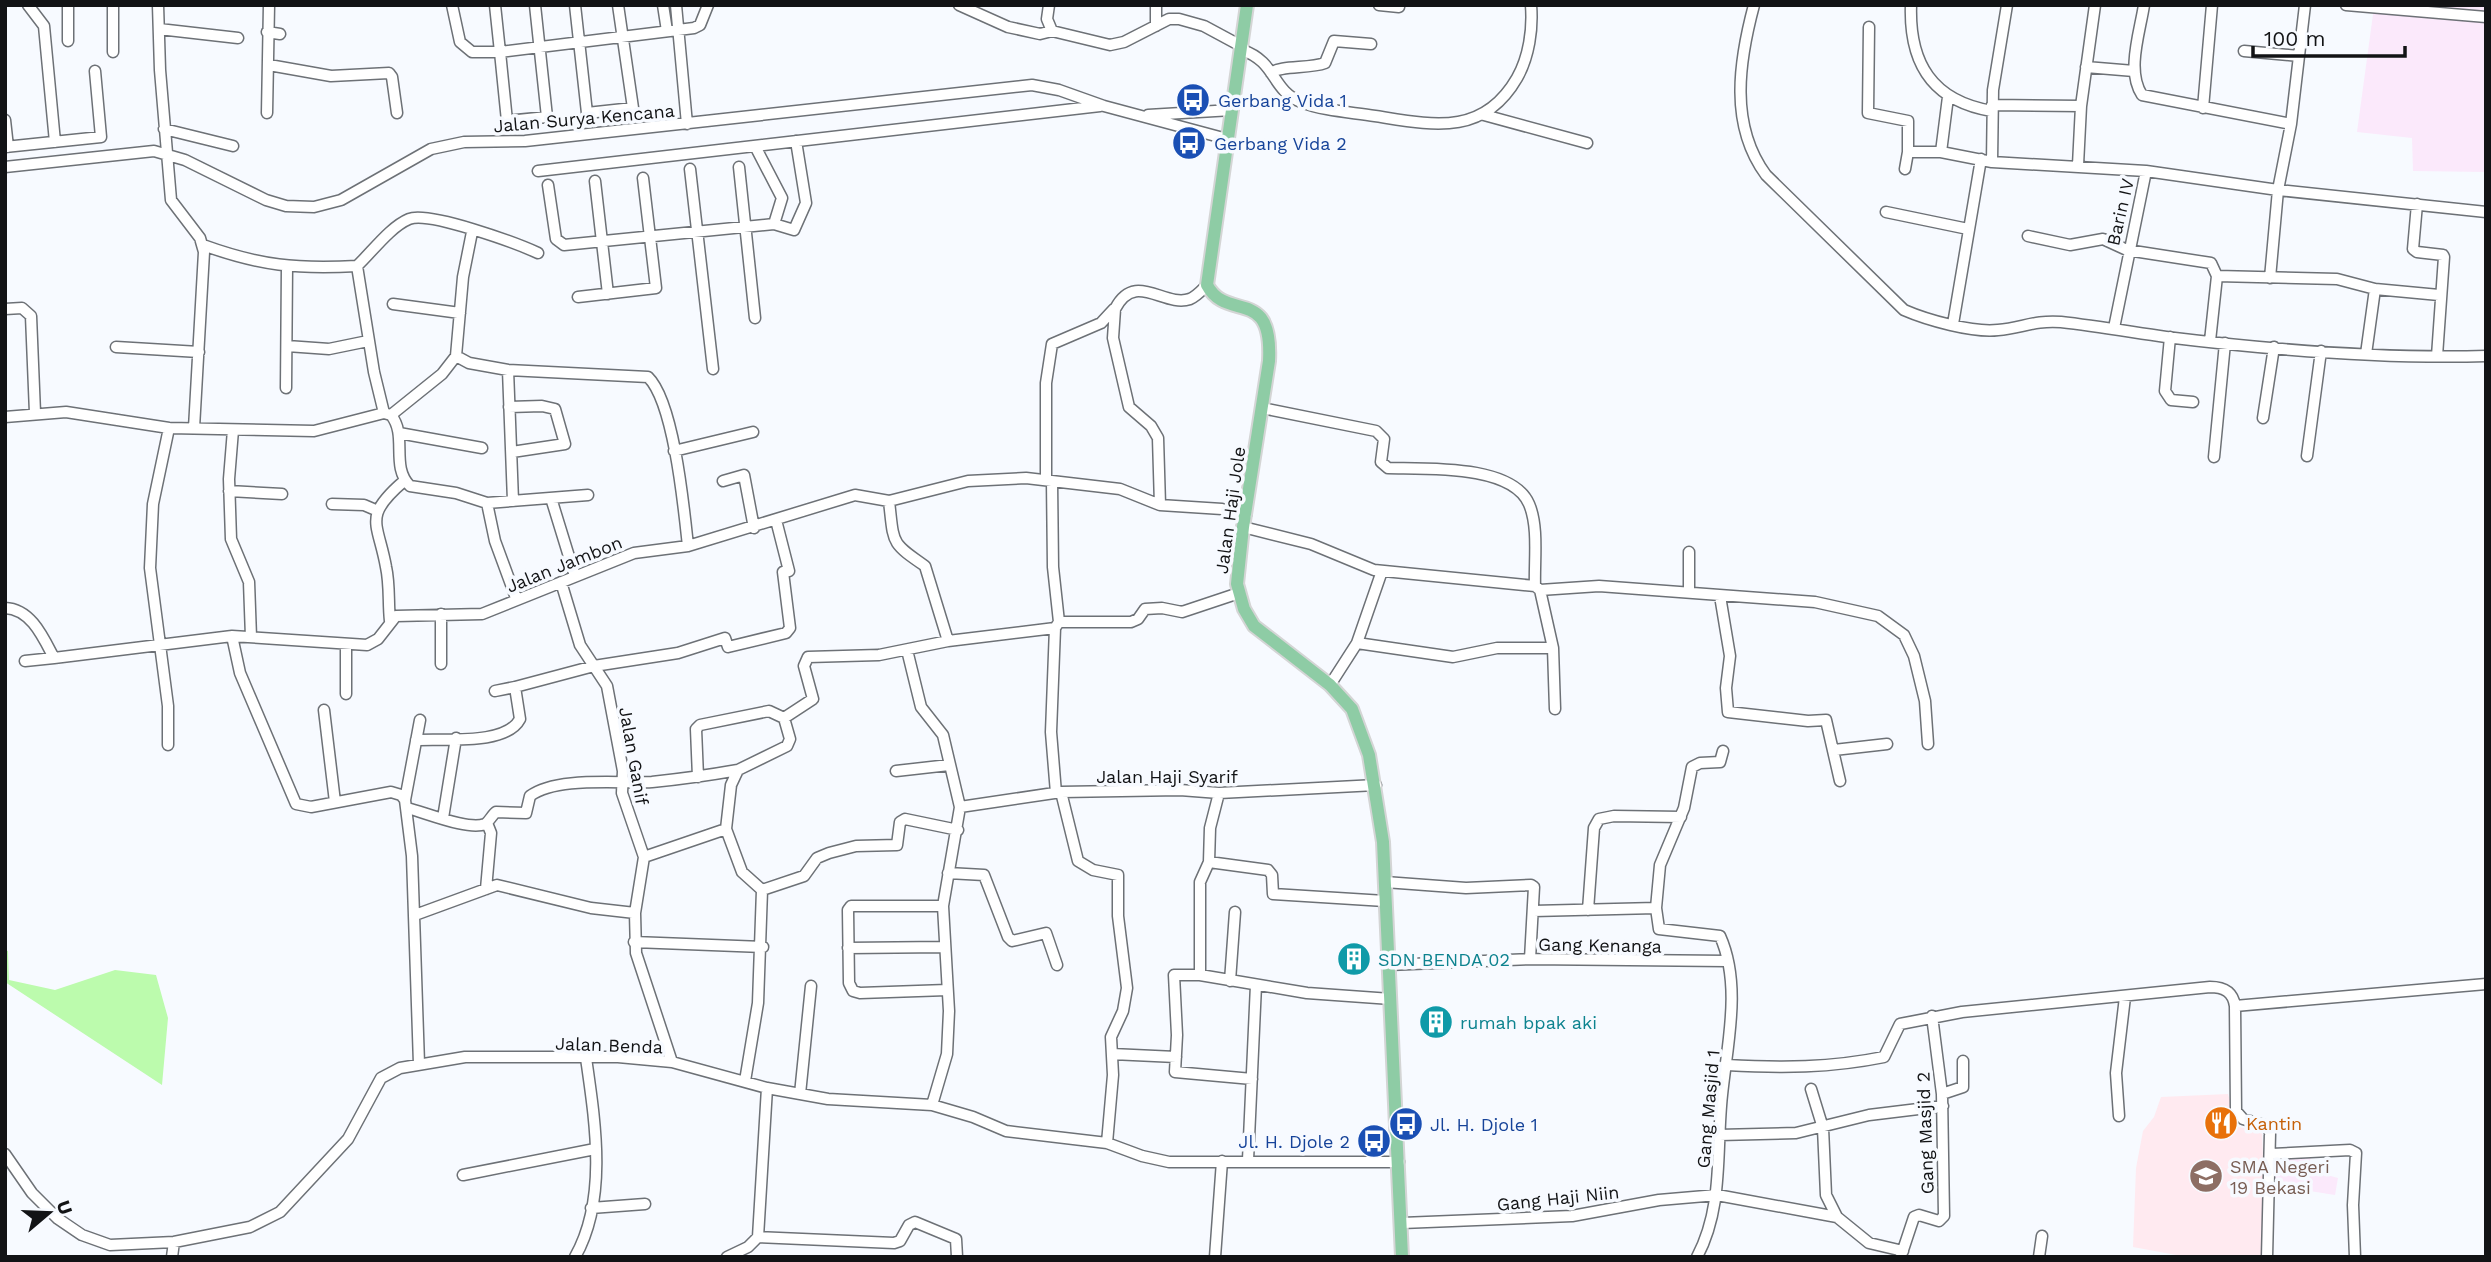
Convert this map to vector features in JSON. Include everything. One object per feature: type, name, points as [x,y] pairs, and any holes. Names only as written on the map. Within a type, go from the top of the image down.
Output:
[{"type":"main road","points":[[1207,285],[1247,5]]},
{"type":"main road","name":"Jalan Haji Jole","points":[[1207,285],[1215,296],[1252,310],[1266,324],[1270,349],[1237,576],[1239,593],[1249,619],[1262,635],[1330,685],[1352,709],[1359,724],[1376,785],[1385,882],[1402,1257]]},
{"type":"street","points":[[28,5],[44,26],[55,142]]},
{"type":"street","points":[[68,5],[68,41]]},
{"type":"street","points":[[113,5],[113,52]]},
{"type":"street","points":[[159,5],[164,129],[171,200],[203,244],[248,261],[287,266],[357,266],[407,220],[426,217],[512,241],[538,253]]},
{"type":"street","points":[[267,113],[269,5]]},
{"type":"street","points":[[452,5],[457,34],[464,49],[472,52],[500,52],[672,32],[700,25],[708,5]]},
{"type":"street","points":[[495,5],[507,121],[547,117],[534,5]]},
{"type":"street","points":[[575,5],[587,113],[633,107],[618,5]]},
{"type":"street","points":[[663,5],[672,32],[687,124]]},
{"type":"street","points":[[672,32],[676,5]]},
{"type":"street","points":[[960,5],[1008,27],[1040,34],[1052,31],[1116,45],[1170,19],[1179,19],[1204,26],[1257,55],[1266,62],[1271,73],[1290,95],[1322,108],[1435,124],[1471,120],[1484,115],[1501,101],[1523,67],[1529,43],[1531,5]]},
{"type":"street","points":[[1049,5],[1047,19],[1052,31]]},
{"type":"street","points":[[1156,5],[1156,26]]},
{"type":"street","points":[[1379,5],[1399,7]]},
{"type":"street","points":[[1754,5],[1739,75],[1746,135],[1758,165],[1904,310],[1953,324],[1998,330],[2039,321],[2225,343],[2321,351],[2486,356]]},
{"type":"street","points":[[1911,5],[1910,31],[1917,60],[1948,97],[1992,108],[2081,106]]},
{"type":"street","points":[[1992,162],[1992,108],[2007,5]]},
{"type":"street","points":[[2078,165],[2081,106],[2095,5]]},
{"type":"street","points":[[2144,5],[2134,71],[2136,87],[2141,95],[2291,124]]},
{"type":"street","points":[[2203,108],[2212,5]]},
{"type":"street","points":[[2270,278],[2278,190],[2291,124],[2305,5]]},
{"type":"street","points":[[2346,5],[2486,17]]},
{"type":"street","points":[[1869,27],[1868,113],[1908,121],[1905,169]]},
{"type":"street","points":[[159,29],[238,38]]},
{"type":"street","points":[[267,32],[281,34]]},
{"type":"street","points":[[1271,73],[1276,69],[1304,69],[1325,62],[1334,41],[1371,44]]},
{"type":"street","points":[[2244,51],[2299,56]]},
{"type":"street","points":[[269,65],[331,76],[389,73],[392,77],[397,113]]},
{"type":"street","points":[[2086,67],[2134,71]]},
{"type":"street","points":[[5,120],[7,147],[101,137],[95,71]]},
{"type":"street","name":"Jalan Surya Kencana","points":[[5,167],[133,153],[167,154],[266,200],[286,206],[314,207],[341,200],[431,149],[452,144],[525,141],[1032,85],[1059,90],[1104,106],[1227,139]]},
{"type":"street","points":[[1941,152],[1948,97]]},
{"type":"street","points":[[538,171],[1104,106]]},
{"type":"street","name":"Jalan Surya Kencana","points":[[1144,116],[1232,110]]},
{"type":"street","points":[[1484,115],[1587,143]]},
{"type":"street","points":[[164,129],[233,146]]},
{"type":"street","points":[[548,185],[559,243],[774,224],[797,229],[804,212],[806,194],[796,141]]},
{"type":"street","points":[[755,146],[782,198],[774,224]]},
{"type":"street","name":"Barin IV","points":[[1908,152],[1941,152],[1992,162],[2146,171],[2127,250],[2113,328]]},
{"type":"street","points":[[1953,324],[1980,159]]},
{"type":"street","points":[[739,167],[743,227],[755,318]]},
{"type":"street","points":[[690,169],[713,369]]},
{"type":"street","points":[[2146,171],[2278,190],[2486,212]]},
{"type":"street","points":[[578,297],[656,288],[643,178]]},
{"type":"street","points":[[595,181],[608,295]]},
{"type":"street","points":[[2417,205],[2413,249],[2417,253],[2444,255],[2439,295],[2437,356]]},
{"type":"street","points":[[1886,212],[1968,229]]},
{"type":"street","points":[[5,417],[66,412],[169,428],[314,431],[387,414],[435,380],[456,356],[463,277],[472,232]]},
{"type":"street","points":[[2028,236],[2070,245],[2103,239],[2127,250],[2214,265],[2217,276],[2210,341]]},
{"type":"street","points":[[194,428],[203,244]]},
{"type":"street","points":[[286,388],[287,266]]},
{"type":"street","points":[[357,266],[368,341],[387,414],[399,433],[399,468],[404,481],[410,486],[456,493],[487,503],[588,495]]},
{"type":"street","points":[[2217,276],[2337,279],[2375,289],[2439,295]]},
{"type":"street","points":[[1107,1143],[1111,1037],[1123,1011],[1127,988],[1118,916],[1119,882],[1118,875],[1093,870],[1078,861],[1059,793],[1051,732],[1057,625],[1052,567],[1046,383],[1052,344],[1101,323],[1130,292],[1139,291],[1185,300],[1207,285]]},
{"type":"street","points":[[2366,354],[2375,289]]},
{"type":"street","points":[[393,304],[460,313]]},
{"type":"street","points":[[5,309],[22,309],[28,311],[31,316],[35,413]]},
{"type":"street","points":[[1115,309],[1113,338],[1129,407],[1151,426],[1158,438],[1160,505]]},
{"type":"street","points":[[2170,337],[2165,391],[2171,400],[2193,402]]},
{"type":"street","points":[[287,346],[329,349],[368,341]]},
{"type":"street","points":[[2214,457],[2225,343]]},
{"type":"street","points":[[116,347],[199,352]]},
{"type":"street","points":[[2263,418],[2274,347]]},
{"type":"street","points":[[2307,456],[2321,351]]},
{"type":"street","points":[[456,356],[469,363],[508,370],[649,377],[659,395],[674,451],[688,546]]},
{"type":"street","points":[[508,370],[513,501]]},
{"type":"street","points":[[509,407],[542,406],[555,410],[565,444],[562,447],[512,452]]},
{"type":"street","points":[[1262,408],[1376,431],[1384,439],[1381,462],[1388,468],[1463,472],[1504,481],[1523,494],[1532,512],[1537,588],[1553,649],[1555,709]]},
{"type":"street","points":[[168,745],[169,706],[152,590],[150,539],[159,466],[169,428]]},
{"type":"street","points":[[233,430],[229,491],[231,539],[249,582],[251,637]]},
{"type":"street","points":[[674,451],[753,432]]},
{"type":"street","points":[[399,433],[482,448]]},
{"type":"street","points":[[723,481],[744,475],[754,528]]},
{"type":"street","points":[[25,661],[162,647],[202,638],[232,636],[372,644],[390,621],[387,572],[375,532],[378,511],[388,495],[404,481]]},
{"type":"street","name":"Jalan Jambon","points":[[390,621],[396,616],[482,614],[516,598],[634,553],[688,546],[855,495],[889,501],[968,481],[1049,481],[1120,489],[1160,505],[1222,509],[1244,521],[1382,571],[1537,588],[1599,586],[1815,602],[1878,616],[1904,635],[1914,656],[1925,701],[1928,744]]},
{"type":"street","points":[[229,491],[282,494]]},
{"type":"street","points":[[551,498],[575,576]]},
{"type":"street","points":[[889,501],[899,547],[928,570],[948,641]]},
{"type":"street","points":[[487,503],[495,541],[516,598]]},
{"type":"street","points":[[332,504],[365,505],[378,511]]},
{"type":"street","points":[[495,691],[594,666],[678,653],[725,638],[729,647],[786,633],[790,628],[782,572],[789,570],[776,520]]},
{"type":"street","points":[[1689,552],[1689,593]]},
{"type":"street","points":[[1330,685],[1357,643],[1382,571]]},
{"type":"street","name":"Jalan Ganif","points":[[561,582],[580,645],[607,686],[626,809],[645,857]]},
{"type":"street","points":[[784,718],[814,699],[804,666],[808,657],[858,657],[1057,625],[1130,622],[1138,619],[1145,609],[1162,607],[1182,612],[1239,593]]},
{"type":"street","points":[[1720,596],[1730,656],[1728,712],[1808,721],[1826,720],[1840,781]]},
{"type":"street","points":[[5,608],[16,608],[30,618],[54,658]]},
{"type":"street","points":[[441,614],[441,664]]},
{"type":"street","points":[[232,636],[240,673],[291,798],[301,808],[391,792],[401,794],[406,804],[443,818],[456,822],[487,823]]},
{"type":"street","points":[[346,643],[346,694]]},
{"type":"street","points":[[1357,643],[1453,657],[1497,649],[1553,649]]},
{"type":"street","points":[[907,650],[921,707],[939,726],[960,807],[943,906],[947,1054],[932,1105]]},
{"type":"street","points":[[416,740],[482,739],[518,723],[515,687]]},
{"type":"street","points":[[324,710],[335,802]]},
{"type":"street","points":[[487,823],[496,812],[526,813],[530,796],[543,790],[590,783],[698,777],[738,770],[787,746],[790,739],[784,718],[775,712],[761,711],[700,725],[696,729],[698,777]]},
{"type":"street","points":[[419,1065],[415,915],[406,804],[420,720]]},
{"type":"street","points":[[443,818],[456,738]]},
{"type":"street","points":[[1834,750],[1887,744]]},
{"type":"street","points":[[1723,751],[1720,762],[1700,763],[1692,767],[1681,817],[1660,865],[1656,908],[1659,929],[1720,936],[1727,961]]},
{"type":"street","points":[[896,771],[949,765]]},
{"type":"street","points":[[738,770],[731,785],[726,828],[743,872],[762,890],[758,1003],[745,1081]]},
{"type":"street","name":"Jalan Haji Syarif","points":[[960,807],[1059,793],[1180,790],[1219,793],[1376,785]]},
{"type":"street","points":[[1200,975],[1200,882],[1209,862],[1210,828],[1219,793]]},
{"type":"street","points":[[1588,910],[1594,828],[1599,819],[1614,816],[1681,817]]},
{"type":"street","points":[[762,890],[804,876],[817,858],[829,853],[856,846],[897,845],[900,822],[905,819],[958,830]]},
{"type":"street","points":[[486,889],[491,833],[487,823]]},
{"type":"street","points":[[672,1062],[634,942],[635,913],[645,857],[722,833],[726,828]]},
{"type":"street","points":[[1209,862],[1268,870],[1272,875],[1273,894],[1385,901]]},
{"type":"street","points":[[948,873],[985,876],[990,898],[997,906],[1008,937],[1013,940],[1046,933],[1057,965]]},
{"type":"street","points":[[1385,882],[1466,888],[1531,885],[1534,887],[1530,959]]},
{"type":"street","points":[[415,915],[497,885],[591,908],[635,913]]},
{"type":"street","points":[[943,906],[851,905],[848,911],[849,983],[853,992],[947,990]]},
{"type":"street","points":[[1533,911],[1656,908]]},
{"type":"street","points":[[1230,981],[1235,912]]},
{"type":"street","points":[[634,942],[762,947]]},
{"type":"street","points":[[848,948],[944,947]]},
{"type":"street","name":"Gang Kenanga","points":[[1388,965],[1530,959],[1727,961]]},
{"type":"street","name":"Gang Masjid 1","points":[[1697,1257],[1717,1195],[1719,1135],[1731,1021],[1727,961]]},
{"type":"street","points":[[1252,1079],[1176,1073],[1173,976],[1200,975],[1307,993],[1391,999]]},
{"type":"street","points":[[2235,1006],[2486,984]]},
{"type":"street","points":[[1248,1160],[1256,985]]},
{"type":"street","points":[[800,1094],[811,986]]},
{"type":"street","points":[[1727,1065],[1798,1069],[1839,1067],[1884,1057],[1900,1024],[1932,1016],[2220,987],[2234,998],[2236,1111],[2243,1119],[2267,1126],[2272,1154],[2267,1257]]},
{"type":"street","points":[[2119,1116],[2116,1073],[2125,997]]},
{"type":"street","name":"Gang Masjid 2","points":[[1902,1254],[1914,1217],[1919,1215],[1939,1221],[1944,1216],[1942,1094],[1932,1016]]},
{"type":"street","points":[[1112,1054],[1176,1057]]},
{"type":"street","name":"Jalan Benda","points":[[5,1154],[32,1193],[57,1218],[82,1236],[110,1245],[174,1242],[250,1227],[280,1212],[348,1139],[381,1078],[400,1068],[465,1057],[618,1057],[672,1062],[767,1088],[800,1094],[869,1103],[932,1105],[973,1117],[1006,1131],[1107,1143],[1142,1156],[1169,1162],[1399,1162]]},
{"type":"street","points":[[575,1257],[588,1227],[592,1208],[595,1149],[586,1058]]},
{"type":"street","points":[[1942,1094],[1963,1087],[1963,1061]]},
{"type":"street","points":[[727,1257],[748,1247],[758,1237],[767,1088]]},
{"type":"street","points":[[1811,1089],[1823,1128],[1826,1195],[1837,1217],[1869,1243],[1902,1254]]},
{"type":"street","points":[[1719,1135],[1796,1133],[1869,1115],[1942,1106]]},
{"type":"street","points":[[463,1175],[595,1149]]},
{"type":"street","points":[[2272,1154],[2350,1150],[2356,1153],[2353,1205],[2355,1257]]},
{"type":"street","points":[[1215,1257],[1222,1161]]},
{"type":"street","name":"Gang Haji Niin","points":[[1402,1223],[1572,1216],[1670,1198],[1717,1195],[1837,1217]]},
{"type":"street","points":[[592,1208],[645,1204]]},
{"type":"street","points":[[758,1237],[894,1243],[900,1241],[909,1225],[915,1222],[956,1239],[957,1257]]},
{"type":"street","points":[[2039,1257],[2042,1236]]},
{"type":"street","points":[[172,1257],[174,1242]]},
{"type":"shaded area","points":[[2367,5],[2486,5],[2486,172],[2413,171],[2412,138],[2357,132],[2374,7]]},
{"type":"shaded area","points":[[2228,1094],[2238,1127],[2262,1131],[2265,1218],[2261,1257],[2187,1257],[2133,1247],[2136,1168],[2143,1131],[2154,1117],[2161,1097]]},
{"type":"shaded area","points":[[2311,1154],[2309,1170],[2338,1178],[2335,1195],[2272,1185],[2272,1159],[2286,1155],[2300,1158],[2302,1155]]},
{"type":"green space","points":[[5,950],[8,951],[9,980],[55,990],[115,970],[156,975],[168,1018],[162,1085],[5,982]]},
{"type":"place","name":"Gerbang Vida 1","points":[[1193,100]]},
{"type":"place","name":"Gerbang Vida 2","points":[[1189,143]]},
{"type":"place","name":"SDN BENDA 02","points":[[1354,959]]},
{"type":"place","name":"rumah bpak aki","points":[[1436,1022]]},
{"type":"place","name":"Kantin","points":[[2221,1123]]},
{"type":"place","name":"Jl. H. Djole 1","points":[[1406,1124]]},
{"type":"place","name":"Jl. H. Djole 2","points":[[1374,1141]]},
{"type":"place","name":"SMA Negeri 19 Bekasi","points":[[2206,1176]]}]
